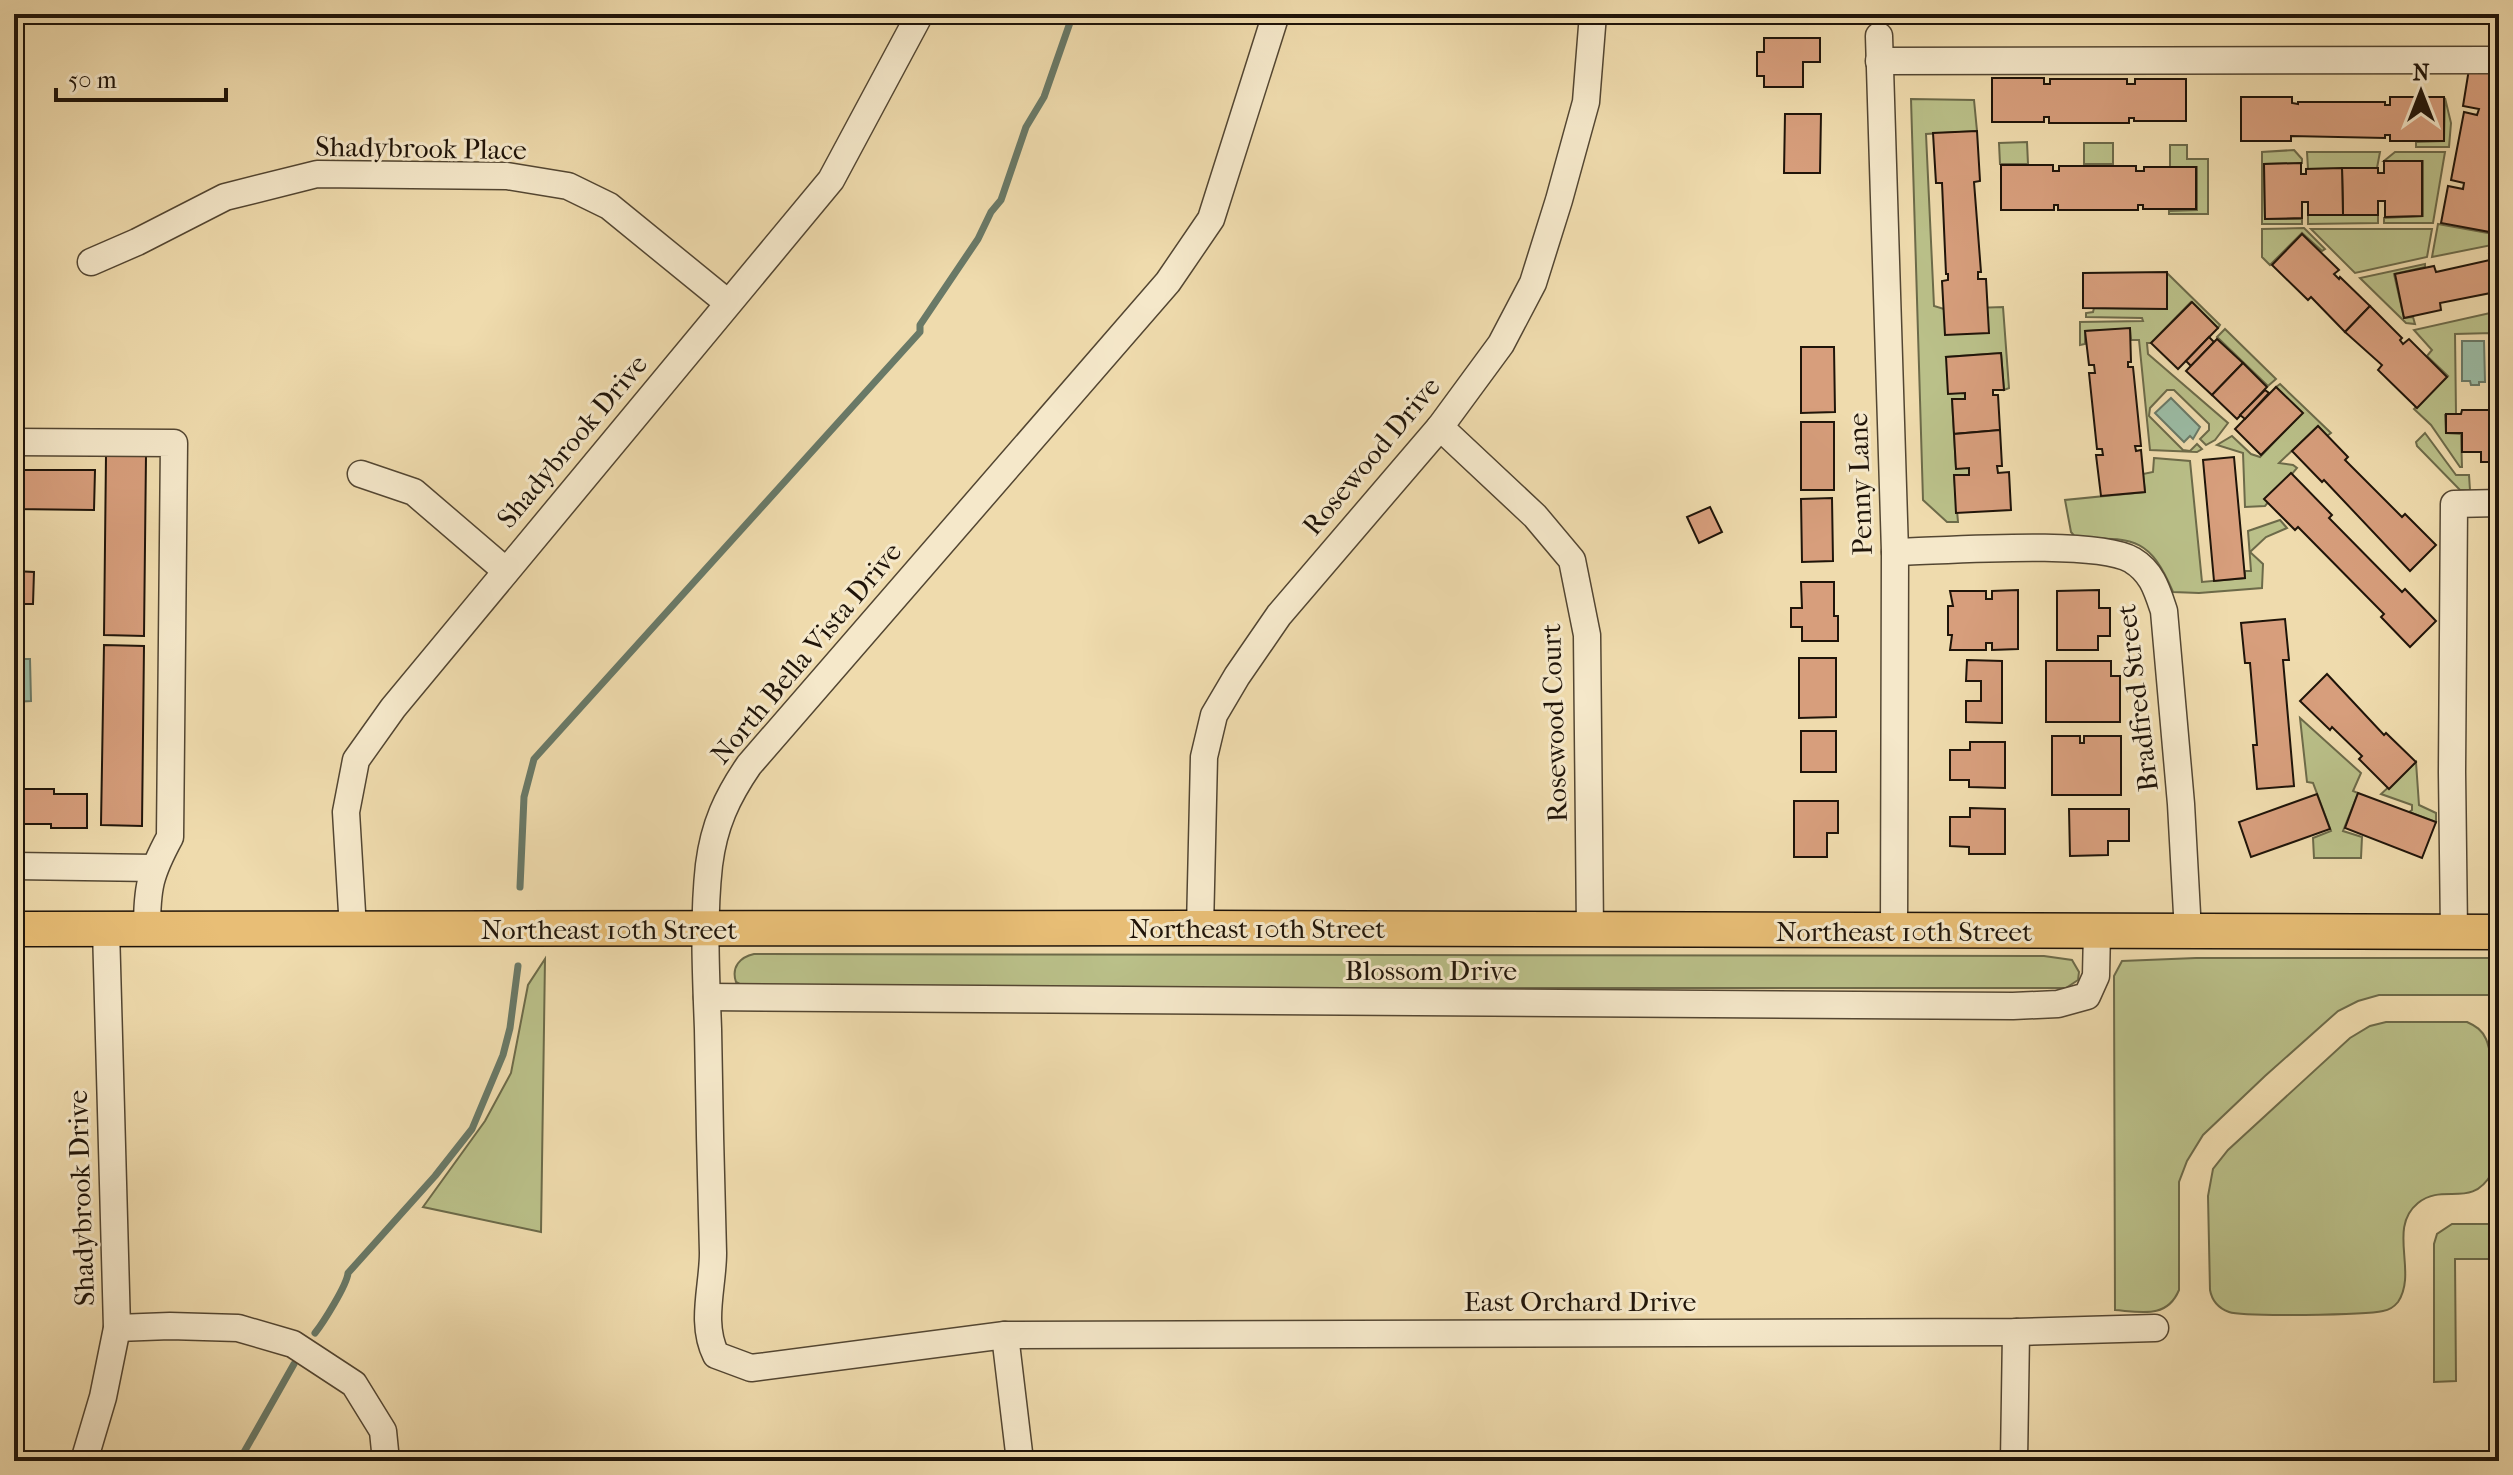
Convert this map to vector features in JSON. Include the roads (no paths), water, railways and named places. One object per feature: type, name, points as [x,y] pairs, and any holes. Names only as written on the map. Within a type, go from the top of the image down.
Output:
[{"type":"main road","name":"Northeast 10th Street","points":[[14,929],[1200,928],[2499,932]]},
{"type":"street","name":"Shadybrook Drive","points":[[353,929],[346,812],[356,760],[393,708],[831,180],[920,14]]},
{"type":"street","name":"North Bella Vista Drive","points":[[1005,1335],[751,1368],[716,1355],[710,1344],[707,1325],[713,1260],[707,928],[709,863],[716,827],[727,797],[749,765],[1168,282],[1211,219],[1276,14]]},
{"type":"street","name":"Rosewood Drive","points":[[1200,928],[1204,757],[1214,715],[1279,615],[1440,427],[1501,344],[1533,283],[1586,102],[1593,14]]},
{"type":"street","name":"Penny Lane","points":[[1894,931],[1895,552],[1879,49],[2499,60]]},
{"type":"street","name":"Shadybrook Place","points":[[91,262],[225,197],[317,174],[507,176],[568,186],[609,206],[728,303]]},
{"type":"street","name":"Rosewood Court","points":[[1440,427],[1535,516],[1572,560],[1587,635],[1590,930]]},
{"type":"street","points":[[14,442],[174,443],[170,837],[154,868],[147,892],[147,929]]},
{"type":"street","points":[[361,474],[414,492],[506,571]]},
{"type":"street","points":[[2454,932],[2454,504],[2499,503]]},
{"type":"street","name":"Bradfred Street","points":[[1895,552],[2099,551],[2121,555],[2146,571],[2154,582],[2164,611],[2181,804],[2188,932]]},
{"type":"street","points":[[14,866],[154,868]]},
{"type":"street","name":"Shadybrook Drive","points":[[84,1461],[103,1397],[117,1328],[106,929]]},
{"type":"street","name":"Blossom Drive","points":[[707,997],[2058,1004],[2087,996],[2096,976],[2097,931]]},
{"type":"street","points":[[117,1328],[238,1328],[293,1344],[354,1384],[383,1431],[386,1461]]},
{"type":"street","name":"East Orchard Drive","points":[[1005,1335],[2016,1332],[2155,1328]]},
{"type":"street","points":[[2014,1461],[2016,1332]]},
{"type":"street","points":[[1005,1335],[1020,1461]]},
{"type":"waterway","points":[[520,887],[524,797],[534,759],[920,332],[920,325],[1001,200],[1026,127],[1044,97],[1073,14]]},
{"type":"waterway","points":[[315,1333],[339,1295],[348,1273],[435,1176],[472,1129],[503,1055],[510,1028],[518,966]]},
{"type":"waterway","points":[[239,1461],[294,1364]]}]
